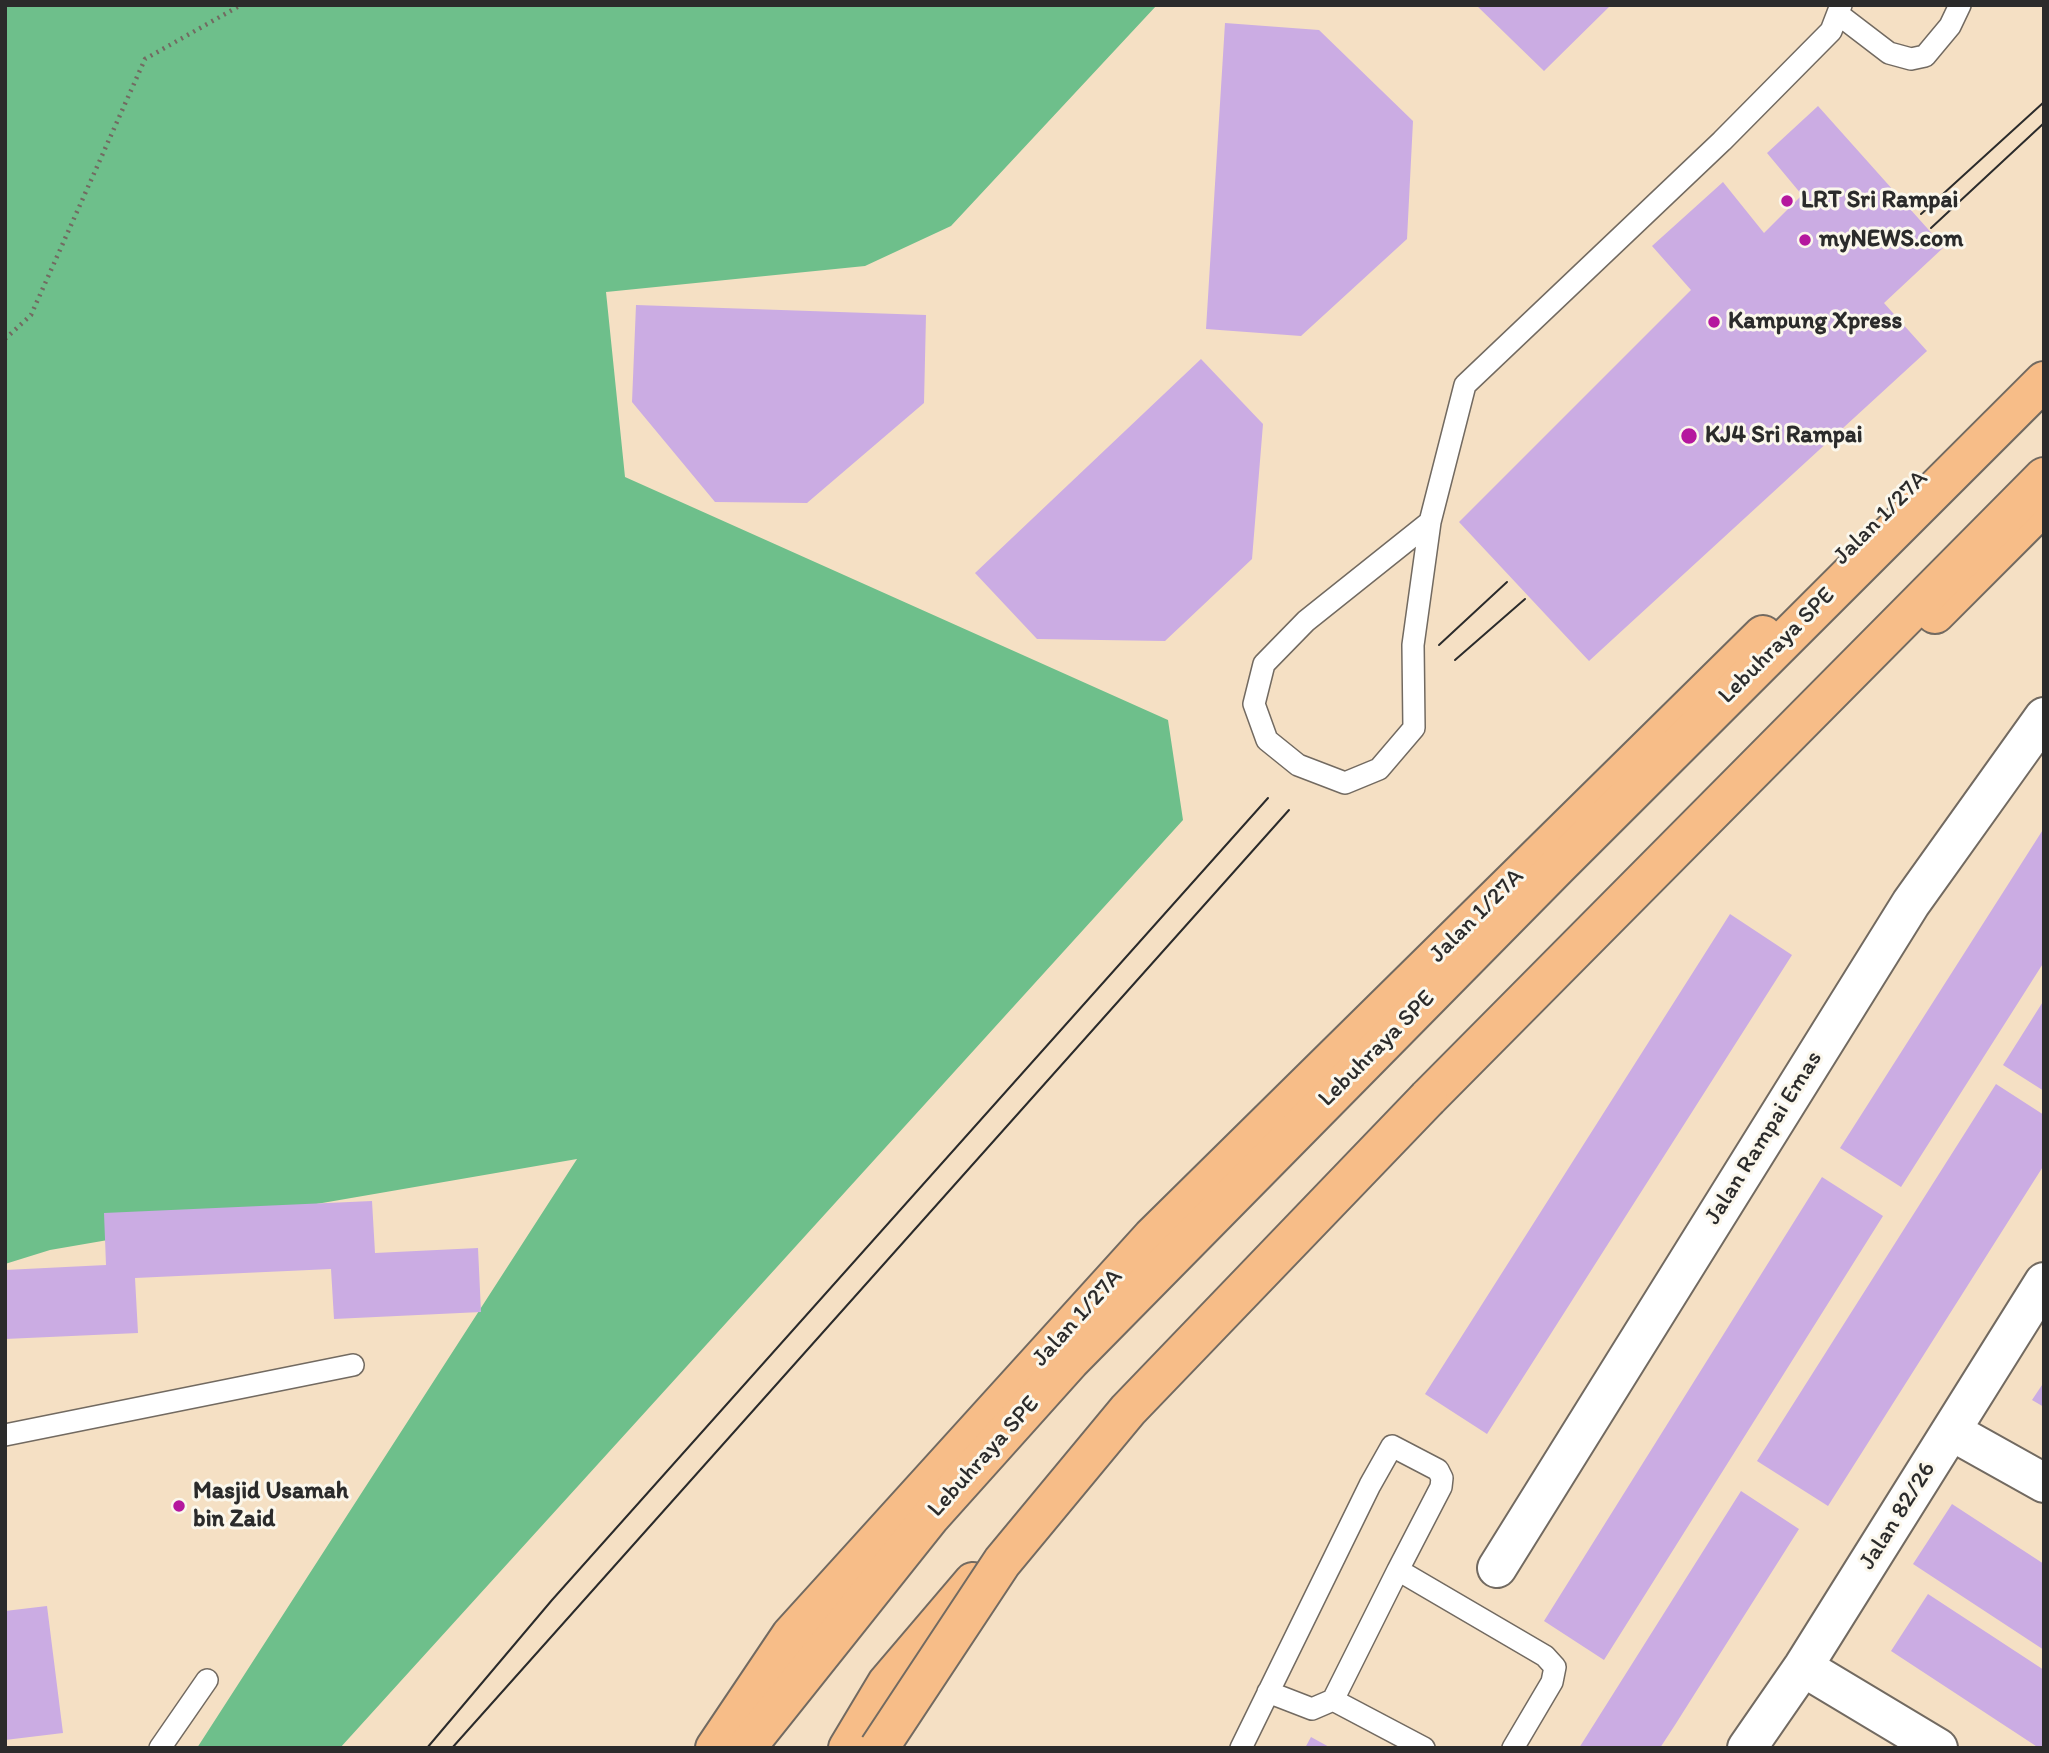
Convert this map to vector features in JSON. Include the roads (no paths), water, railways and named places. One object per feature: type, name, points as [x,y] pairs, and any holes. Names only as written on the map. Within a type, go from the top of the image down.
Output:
[{"type":"main road","name":"Jalan 1/27A","points":[[715,1748],[791,1635],[1152,1237],[2044,359]]},
{"type":"main road","name":"Lebuhraya SPE","points":[[746,1748],[931,1516],[1070,1361],[1577,847],[2044,381]]},
{"type":"main road","points":[[879,1748],[1002,1562],[1128,1410],[1325,1202],[2044,477]]},
{"type":"main road","points":[[848,1748],[887,1683],[1021,1527],[2044,505]]},
{"type":"main road","points":[[866,1748],[887,1683]]},
{"type":"street","name":"Jalan Rampai Emas","points":[[1497,1568],[1911,903],[2044,717]]},
{"type":"street","name":"Jalan 82/26","points":[[1747,1748],[1803,1667],[2044,1282]]},
{"type":"street","points":[[1951,1431],[2044,1483]]},
{"type":"street","points":[[1803,1667],[1938,1748]]},
{"type":"lane","points":[[1430,522],[1306,621],[1264,664],[1254,704],[1267,740],[1298,765],[1345,783],[1379,769],[1414,728],[1413,645],[1430,522],[1465,385],[1722,141],[1831,31],[1840,10],[1889,52],[1911,59],[1925,56],[1950,26],[1960,5]]},
{"type":"lane","points":[[5,1435],[353,1364]]},
{"type":"lane","points":[[1241,1748],[1268,1692],[1370,1485],[1392,1446],[1438,1470],[1442,1478],[1441,1487],[1333,1700],[1312,1709],[1268,1692]]},
{"type":"lane","points":[[1398,1570],[1545,1656],[1555,1667],[1552,1682],[1513,1748]]},
{"type":"lane","points":[[160,1748],[207,1680]]},
{"type":"lane","points":[[1333,1700],[1424,1748]]},
{"type":"tram line","points":[[1921,214],[2044,102]]},
{"type":"tram line","points":[[1931,228],[2044,123]]},
{"type":"tram line","points":[[1439,645],[1507,582]]},
{"type":"tram line","points":[[1455,660],[1525,599]]},
{"type":"tram line","points":[[427,1748],[552,1600],[1268,798]]},
{"type":"tram line","points":[[452,1748],[1289,810]]},
{"type":"place","name":"LRT Sri Rampai","points":[[1787,201]]},
{"type":"place","name":"myNEWS.com","points":[[1805,240]]},
{"type":"place","name":"Kampung Xpress","points":[[1714,322]]},
{"type":"place","name":"KJ4 Sri Rampai","points":[[1689,436]]},
{"type":"place","name":"Masjid Usamah bin Zaid","points":[[179,1506]]}]
